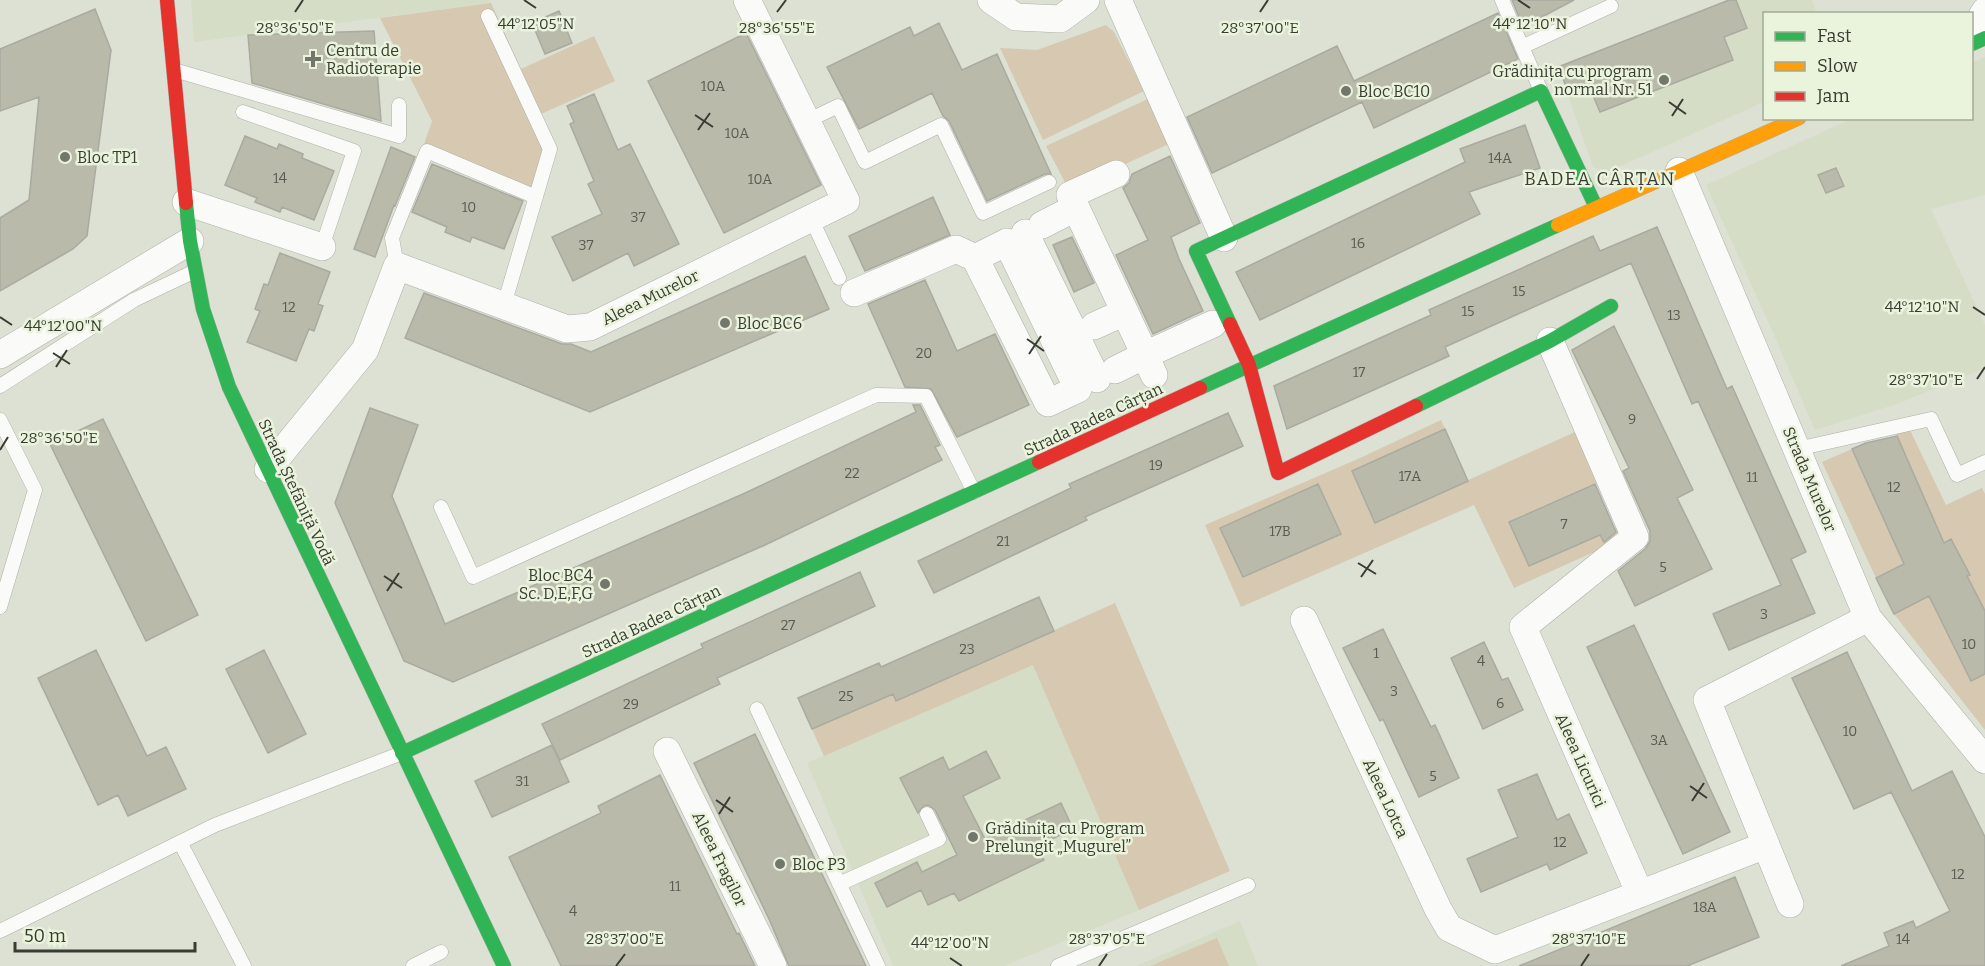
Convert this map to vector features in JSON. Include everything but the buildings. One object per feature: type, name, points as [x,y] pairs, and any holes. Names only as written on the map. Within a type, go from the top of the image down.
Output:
[{"type":"street","name":"Strada Ștefăniță Vodă","points":[[167,0],[190,241],[203,309],[229,387],[504,966]]},
{"type":"street","name":"Aleea Murelor","points":[[397,266],[567,329],[590,327],[846,201],[747,0]]},
{"type":"street","points":[[991,0],[1016,17],[1060,19],[1086,0]]},
{"type":"street","points":[[1118,0],[1224,238]]},
{"type":"street","points":[[1973,29],[1985,11]]},
{"type":"street","points":[[1596,207],[1541,91],[1196,251],[1249,365],[1278,473],[1550,341],[1611,306]]},
{"type":"street","name":"Strada Badea Cârțan","points":[[402,753],[1596,207],[1794,120]]},
{"type":"street","name":"Strada Murelor","points":[[1679,171],[1868,618],[1985,760]]},
{"type":"street","points":[[1116,174],[1070,195],[1150,365]]},
{"type":"street","points":[[186,202],[322,247]]},
{"type":"street","points":[[1076,208],[1033,229],[1106,374],[1150,365],[1213,324]]},
{"type":"street","points":[[0,355],[190,241]]},
{"type":"street","points":[[847,286],[956,249],[975,258],[1048,403],[1078,388],[1007,242],[975,258]]},
{"type":"street","points":[[268,469],[365,351],[397,266]]},
{"type":"street","points":[[996,299],[1027,284]]},
{"type":"street","points":[[1095,326],[1125,312]]},
{"type":"street","name":"Aleea Licurici","points":[[1550,341],[1635,537],[1523,627],[1640,894]]},
{"type":"street","points":[[1026,359],[1056,344]]},
{"type":"street","points":[[1790,904],[1707,700],[1868,618]]},
{"type":"street","name":"Aleea Lotca","points":[[1304,620],[1438,909],[1449,928],[1495,950],[1640,894]]},
{"type":"street","name":"Aleea Fragilor","points":[[667,751],[773,966]]},
{"type":"street","points":[[1640,894],[1766,845]]},
{"type":"lane","points":[[1502,0],[1541,91]]},
{"type":"lane","points":[[1522,47],[1611,6]]},
{"type":"lane","points":[[488,16],[550,149],[504,306]]},
{"type":"lane","points":[[174,70],[399,136],[399,105]]},
{"type":"lane","points":[[807,120],[838,106],[865,162],[941,125],[983,213],[1049,182]]},
{"type":"lane","points":[[243,112],[354,151],[322,247]]},
{"type":"lane","points":[[397,266],[392,238],[427,152],[536,197]]},
{"type":"lane","points":[[811,218],[847,286]]},
{"type":"lane","points":[[0,386],[134,300],[195,271]]},
{"type":"lane","points":[[441,507],[473,577],[876,395],[926,396],[974,492]]},
{"type":"lane","points":[[1797,449],[1931,419],[1957,475],[1985,462]]},
{"type":"lane","points":[[0,420],[35,490],[0,607]]},
{"type":"lane","points":[[757,710],[878,966]]},
{"type":"lane","points":[[0,932],[180,842],[237,817],[402,753]]},
{"type":"lane","points":[[839,884],[939,839],[927,814]]},
{"type":"lane","points":[[180,842],[244,966]]},
{"type":"lane","points":[[1058,966],[1248,885]]},
{"type":"lane","points":[[413,966],[441,952]]},
{"type":"shaded area","points":[[191,0],[489,0],[491,3],[194,42]]},
{"type":"shaded area","name":"Grădinița cu program normal Nr. 51","points":[[1729,0],[1812,0],[1816,11],[1763,12],[1763,102],[1605,173],[1593,167],[1558,67]]},
{"type":"shaded area","points":[[491,3],[521,69],[594,36],[615,81],[532,118],[546,149],[531,187],[424,144],[432,121],[380,18]]},
{"type":"shaded area","points":[[1106,25],[1114,32],[1144,91],[1043,140],[1000,48],[1037,50]]},
{"type":"shaded area","points":[[1985,57],[1985,195],[1931,209],[1985,325],[1985,368],[1897,404],[1815,430],[1706,185],[1849,120],[1973,120],[1973,63]]},
{"type":"shaded area","points":[[1150,98],[1171,143],[1069,190],[1046,146]]},
{"type":"shaded area","points":[[1441,420],[1445,429],[1352,471],[1375,522],[1575,432],[1600,481],[1509,521],[1529,566],[1620,526],[1625,538],[1514,588],[1474,505],[1241,607],[1205,525]],"holes":[[[1318,484],[1340,534],[1243,577],[1220,528]]]},
{"type":"shaded area","points":[[1908,426],[1946,505],[1982,488],[1985,494],[1985,730],[1894,614],[1969,575],[1951,539],[1876,578],[1822,462],[1852,449],[1895,544],[1936,525],[1894,430]]},
{"type":"shaded area","points":[[1115,603],[1230,871],[1139,910],[1033,665],[824,756],[812,729],[893,694],[896,701]]},
{"type":"shaded area","name":"Grădinița cu Program Prelungit „Mugurel”","points":[[1033,664],[1139,910],[1004,966],[893,966],[807,763]]},
{"type":"shaded area","points":[[1240,921],[1258,966],[1136,966]]},
{"type":"shaded area","points":[[1217,938],[1229,966],[1150,966]]},
{"type":"traffic: fast","points":[[1973,44],[1985,38]]},
{"type":"traffic: fast","points":[[1230,324],[1196,251],[1541,91],[1596,207]]},
{"type":"traffic: fast","points":[[186,203],[190,241],[203,309],[229,387],[504,966]]},
{"type":"traffic: fast","points":[[1200,388],[1558,225]]},
{"type":"traffic: fast","points":[[1416,406],[1550,341],[1611,306]]},
{"type":"traffic: fast","points":[[402,753],[1039,462]]},
{"type":"traffic: slow","points":[[1558,225],[1794,120]]},
{"type":"traffic: jam","points":[[167,0],[186,203]]},
{"type":"traffic: jam","points":[[1230,324],[1249,365],[1278,473],[1416,406]]},
{"type":"traffic: jam","points":[[1039,462],[1200,388]]},
{"type":"place","name":"Centru de Radioterapie","points":[[313,59]]},
{"type":"place","name":"Grădinița cu program normal Nr. 51","points":[[1664,80]]},
{"type":"place","name":"Bloc BC10","points":[[1346,91]]},
{"type":"place","name":"Bloc TP1","points":[[65,157]]},
{"type":"place","name":"Bloc BC6","points":[[725,323]]},
{"type":"place","name":"Bloc BC4 Sc. D,E,F,G","points":[[605,584]]},
{"type":"place","name":"Grădinița cu Program Prelungit „Mugurel”","points":[[973,837]]},
{"type":"place","name":"Bloc P3","points":[[780,864]]},
{"type":"district","name":"BADEA CÂRȚAN","points":[[1600,179]]}]
